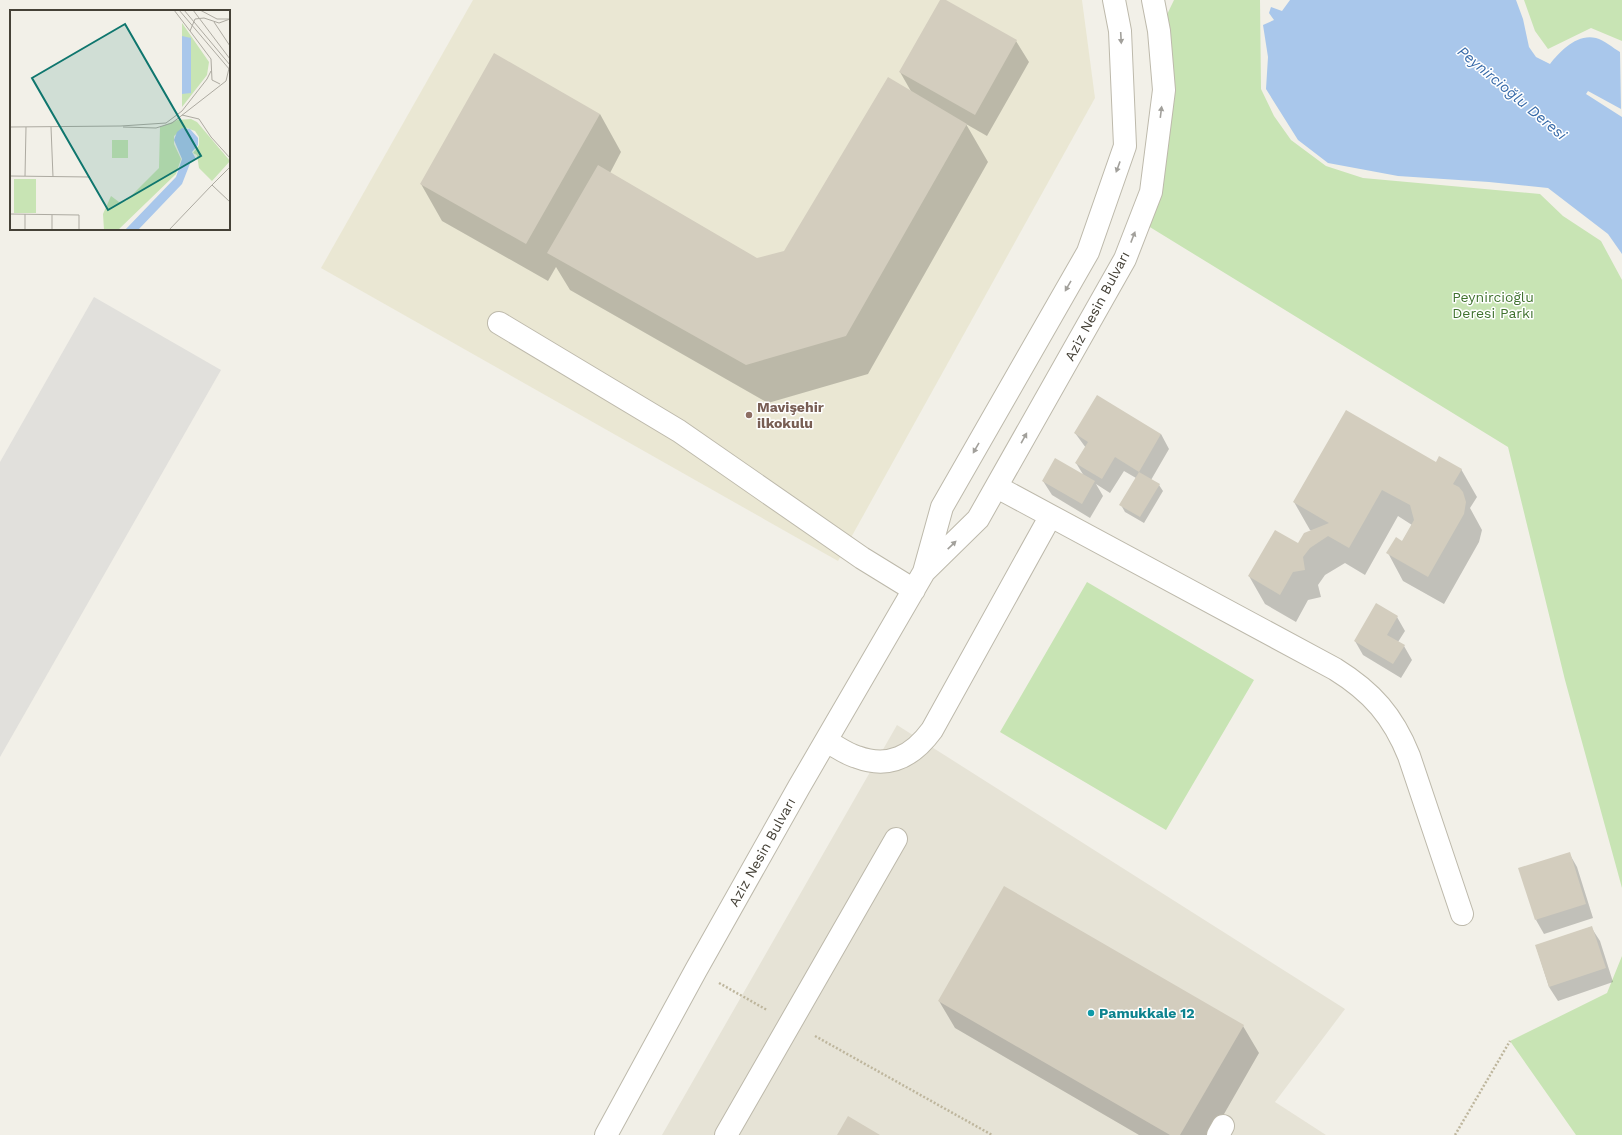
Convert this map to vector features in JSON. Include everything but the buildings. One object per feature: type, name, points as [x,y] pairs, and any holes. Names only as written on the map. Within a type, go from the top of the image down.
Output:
[{"type":"street","name":"Aziz Nesin Bulvarı","points":[[606,1135],[696,970],[919,581],[942,507],[1088,252],[1125,146],[1120,31],[1114,0]]},
{"type":"street","name":"Aziz Nesin Bulvarı","points":[[919,581],[978,519],[1125,259],[1151,192],[1164,90],[1159,31],[1153,0]]},
{"type":"street","points":[[499,323],[679,431],[862,558],[919,581]]},
{"type":"street","points":[[996,488],[1335,670],[1366,690],[1391,719],[1402,737],[1462,914]]},
{"type":"street","points":[[826,741],[855,757],[868,761],[881,762],[894,760],[910,753],[923,743],[932,730],[1050,517]]},
{"type":"street","points":[[726,1135],[896,839]]},
{"type":"path","points":[[696,970],[992,1135]]},
{"type":"path","points":[[1455,1135],[1510,1041]]},
{"type":"shaded area","name":"Mavişehir ilkokulu","points":[[473,0],[1082,0],[1095,98],[838,561],[321,268]]},
{"type":"shaded area","points":[[94,297],[221,370],[0,757],[0,462]]},
{"type":"shaded area","points":[[897,725],[1345,1009],[1275,1102],[1326,1135],[662,1135]]},
{"type":"green space","name":"Peynircioğlu Deresi Parkı","points":[[1174,0],[1260,0],[1261,89],[1274,116],[1291,140],[1326,166],[1363,178],[1540,194],[1563,216],[1601,241],[1622,280],[1622,888],[1565,680],[1508,447],[1140,221],[1159,31]]},
{"type":"green space","points":[[1524,0],[1622,0],[1622,41],[1591,28],[1548,49],[1535,31]]},
{"type":"green space","points":[[1087,582],[1254,680],[1166,830],[1000,732]]},
{"type":"green space","points":[[1622,956],[1622,1135],[1576,1135],[1510,1041],[1607,993]]},
{"type":"water","name":"Peynircioğlu Deresi","points":[[1290,0],[1516,0],[1523,19],[1529,47],[1536,57],[1550,64],[1564,49],[1582,38],[1589,37],[1599,39],[1620,52],[1621,109],[1588,91],[1586,94],[1622,117],[1622,254],[1608,234],[1548,188],[1489,182],[1398,176],[1328,163],[1298,140],[1266,89],[1268,57],[1263,25],[1274,20],[1269,13],[1271,7],[1282,11]]},
{"type":"place","name":"Mavişehir ilkokulu","points":[[749,415]]},
{"type":"place","name":"Pamukkale 12","points":[[1091,1013]]}]
